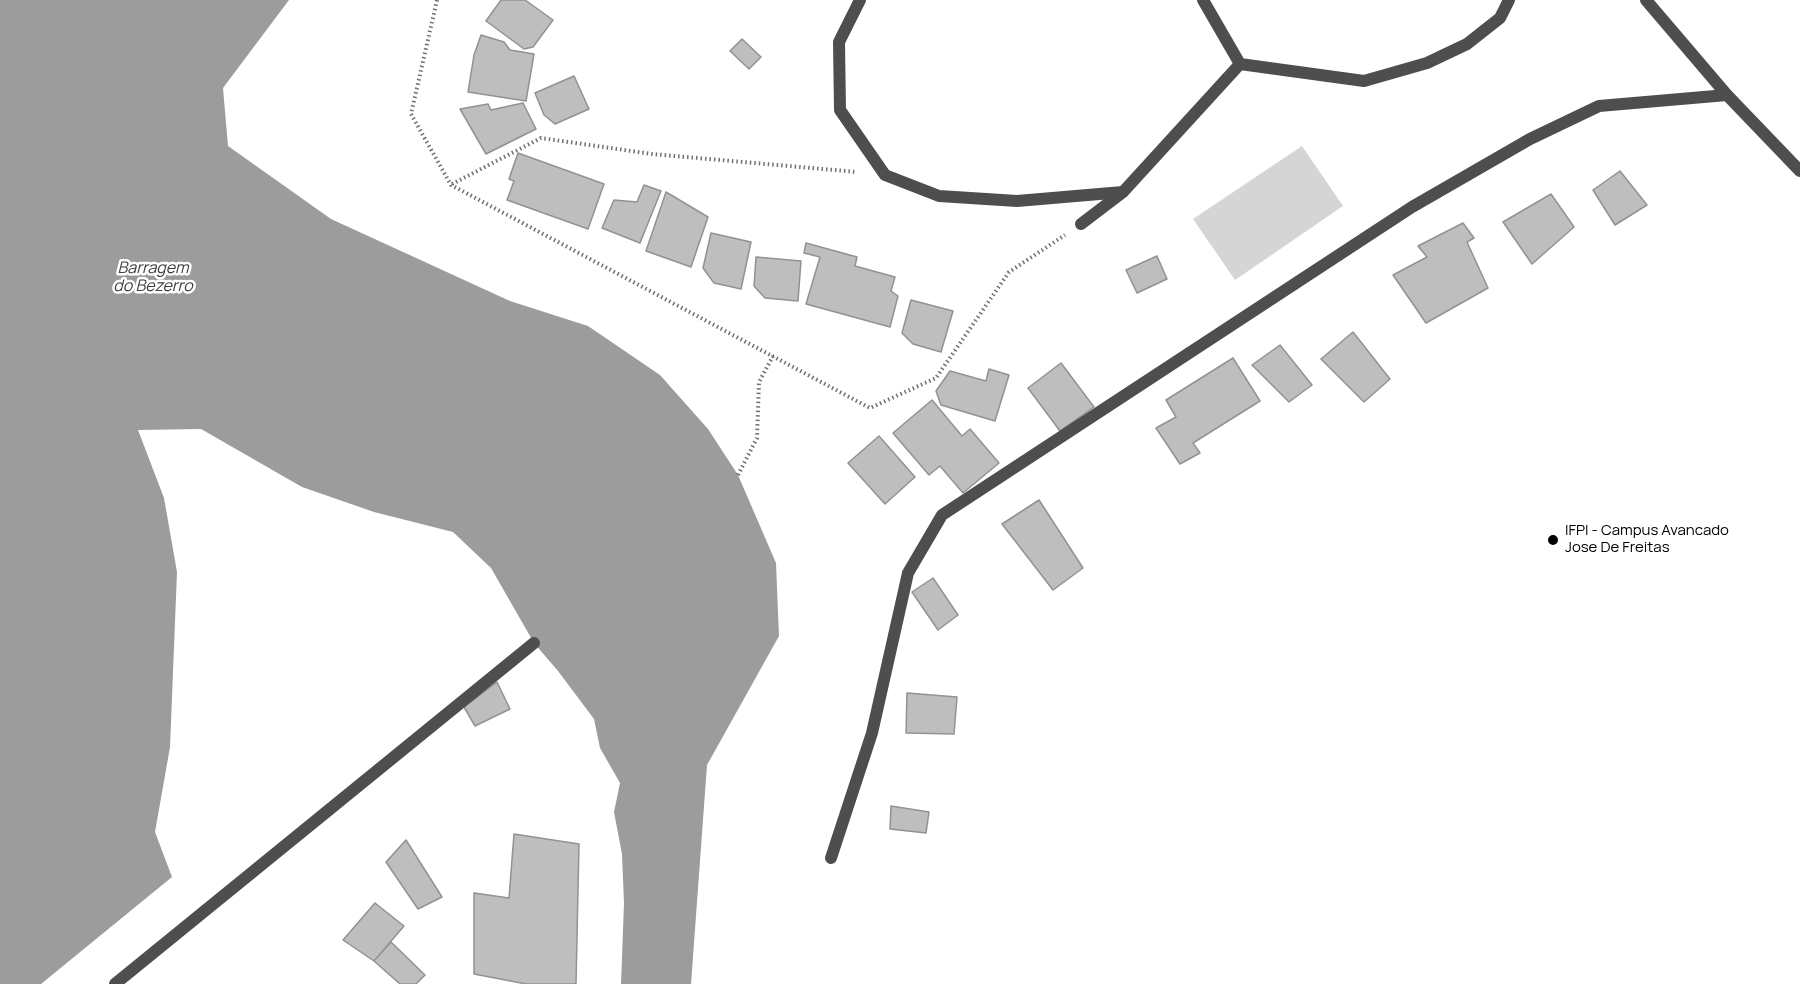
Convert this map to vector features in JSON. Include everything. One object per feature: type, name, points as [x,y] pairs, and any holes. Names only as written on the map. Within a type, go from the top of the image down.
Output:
[{"type":"street","points":[[860,0],[839,42],[840,110],[885,175],[939,196],[1017,201],[1123,192]]},
{"type":"street","points":[[1203,0],[1240,64]]},
{"type":"street","points":[[1240,64],[1364,81],[1427,63],[1467,44],[1500,18],[1509,0]]},
{"type":"street","points":[[1646,0],[1727,95],[1800,171]]},
{"type":"street","points":[[1081,224],[1123,192],[1240,64]]},
{"type":"street","points":[[831,858],[872,733],[908,573],[942,515],[1412,207],[1530,139],[1599,106],[1727,95]]},
{"type":"street","points":[[116,984],[534,643]]},
{"type":"path","points":[[437,0],[411,114],[451,185],[870,408],[936,378],[1008,272],[1081,224]]},
{"type":"path","points":[[451,185],[541,138],[652,154],[885,175]]},
{"type":"path","points":[[738,475],[757,438],[759,382],[774,356]]},
{"type":"shaded area","points":[[1302,146],[1343,206],[1235,280],[1193,219]]},
{"type":"water","name":"Barragem do Bezerro","points":[[0,0],[289,0],[223,88],[228,146],[331,219],[510,301],[588,326],[660,375],[708,429],[738,475],[776,563],[779,636],[707,765],[691,984],[621,984],[624,903],[622,854],[614,812],[620,783],[600,748],[594,719],[534,643],[491,568],[453,532],[374,512],[302,487],[201,429],[138,430],[164,498],[177,572],[170,747],[155,832],[172,877],[41,984],[0,984]]},
{"type":"building","points":[[501,0],[525,0],[553,20],[533,47],[524,49],[486,21]]},
{"type":"building","points":[[481,35],[504,42],[510,50],[534,54],[526,101],[468,92],[474,55]]},
{"type":"building","points":[[742,39],[761,57],[749,69],[730,51]]},
{"type":"building","points":[[574,76],[589,109],[555,124],[544,115],[535,93]]},
{"type":"building","points":[[523,103],[536,129],[486,154],[460,109],[488,104],[491,110]]},
{"type":"building","points":[[518,153],[604,184],[588,229],[507,200],[514,181],[509,179]]},
{"type":"building","points":[[1620,171],[1647,205],[1615,225],[1593,190]]},
{"type":"building","points":[[644,185],[661,191],[640,243],[602,228],[614,200],[637,202]]},
{"type":"building","points":[[666,192],[708,217],[691,267],[646,251]]},
{"type":"building","points":[[1551,194],[1574,227],[1532,264],[1503,222]]},
{"type":"building","points":[[1463,223],[1474,238],[1467,242],[1488,288],[1426,323],[1393,275],[1427,257],[1418,246]]},
{"type":"building","points":[[711,233],[751,242],[741,289],[714,283],[703,268]]},
{"type":"building","points":[[806,243],[857,257],[855,266],[895,277],[891,291],[898,296],[890,327],[806,304],[820,257],[804,253]]},
{"type":"building","points":[[1157,256],[1167,279],[1137,293],[1126,270]]},
{"type":"building","points":[[756,257],[801,261],[798,301],[765,298],[754,286]]},
{"type":"building","points":[[911,300],[953,311],[941,352],[913,344],[902,333]]},
{"type":"building","points":[[1353,332],[1390,379],[1364,402],[1321,359]]},
{"type":"building","points":[[1280,345],[1312,385],[1289,402],[1252,365]]},
{"type":"building","points":[[1233,358],[1260,401],[1193,443],[1200,453],[1180,464],[1156,428],[1176,417],[1166,400]]},
{"type":"building","points":[[1061,363],[1094,407],[1060,431],[1028,388]]},
{"type":"building","points":[[989,369],[1009,375],[995,421],[941,405],[936,391],[950,371],[986,381]]},
{"type":"building","points":[[932,400],[962,436],[970,429],[999,463],[963,493],[940,466],[929,475],[893,433]]},
{"type":"building","points":[[879,436],[915,477],[885,504],[848,463]]},
{"type":"building","points":[[1039,500],[1083,568],[1053,590],[1002,524]]},
{"type":"building","points":[[933,578],[958,615],[938,630],[912,592]]},
{"type":"building","points":[[497,682],[510,709],[475,726],[464,707]]},
{"type":"building","points":[[907,693],[957,697],[954,734],[906,733]]},
{"type":"building","points":[[891,806],[929,812],[926,833],[890,829]]},
{"type":"building","points":[[514,834],[579,844],[576,984],[526,984],[474,974],[474,893],[509,898]]},
{"type":"building","points":[[406,840],[442,897],[418,909],[386,862]]},
{"type":"building","points":[[375,903],[404,926],[374,961],[343,940]]},
{"type":"building","points":[[391,942],[425,975],[416,984],[400,984],[374,961]]},
{"type":"place","name":"IFPI - Campus Avancado Jose De Freitas","points":[[1553,540]]}]
